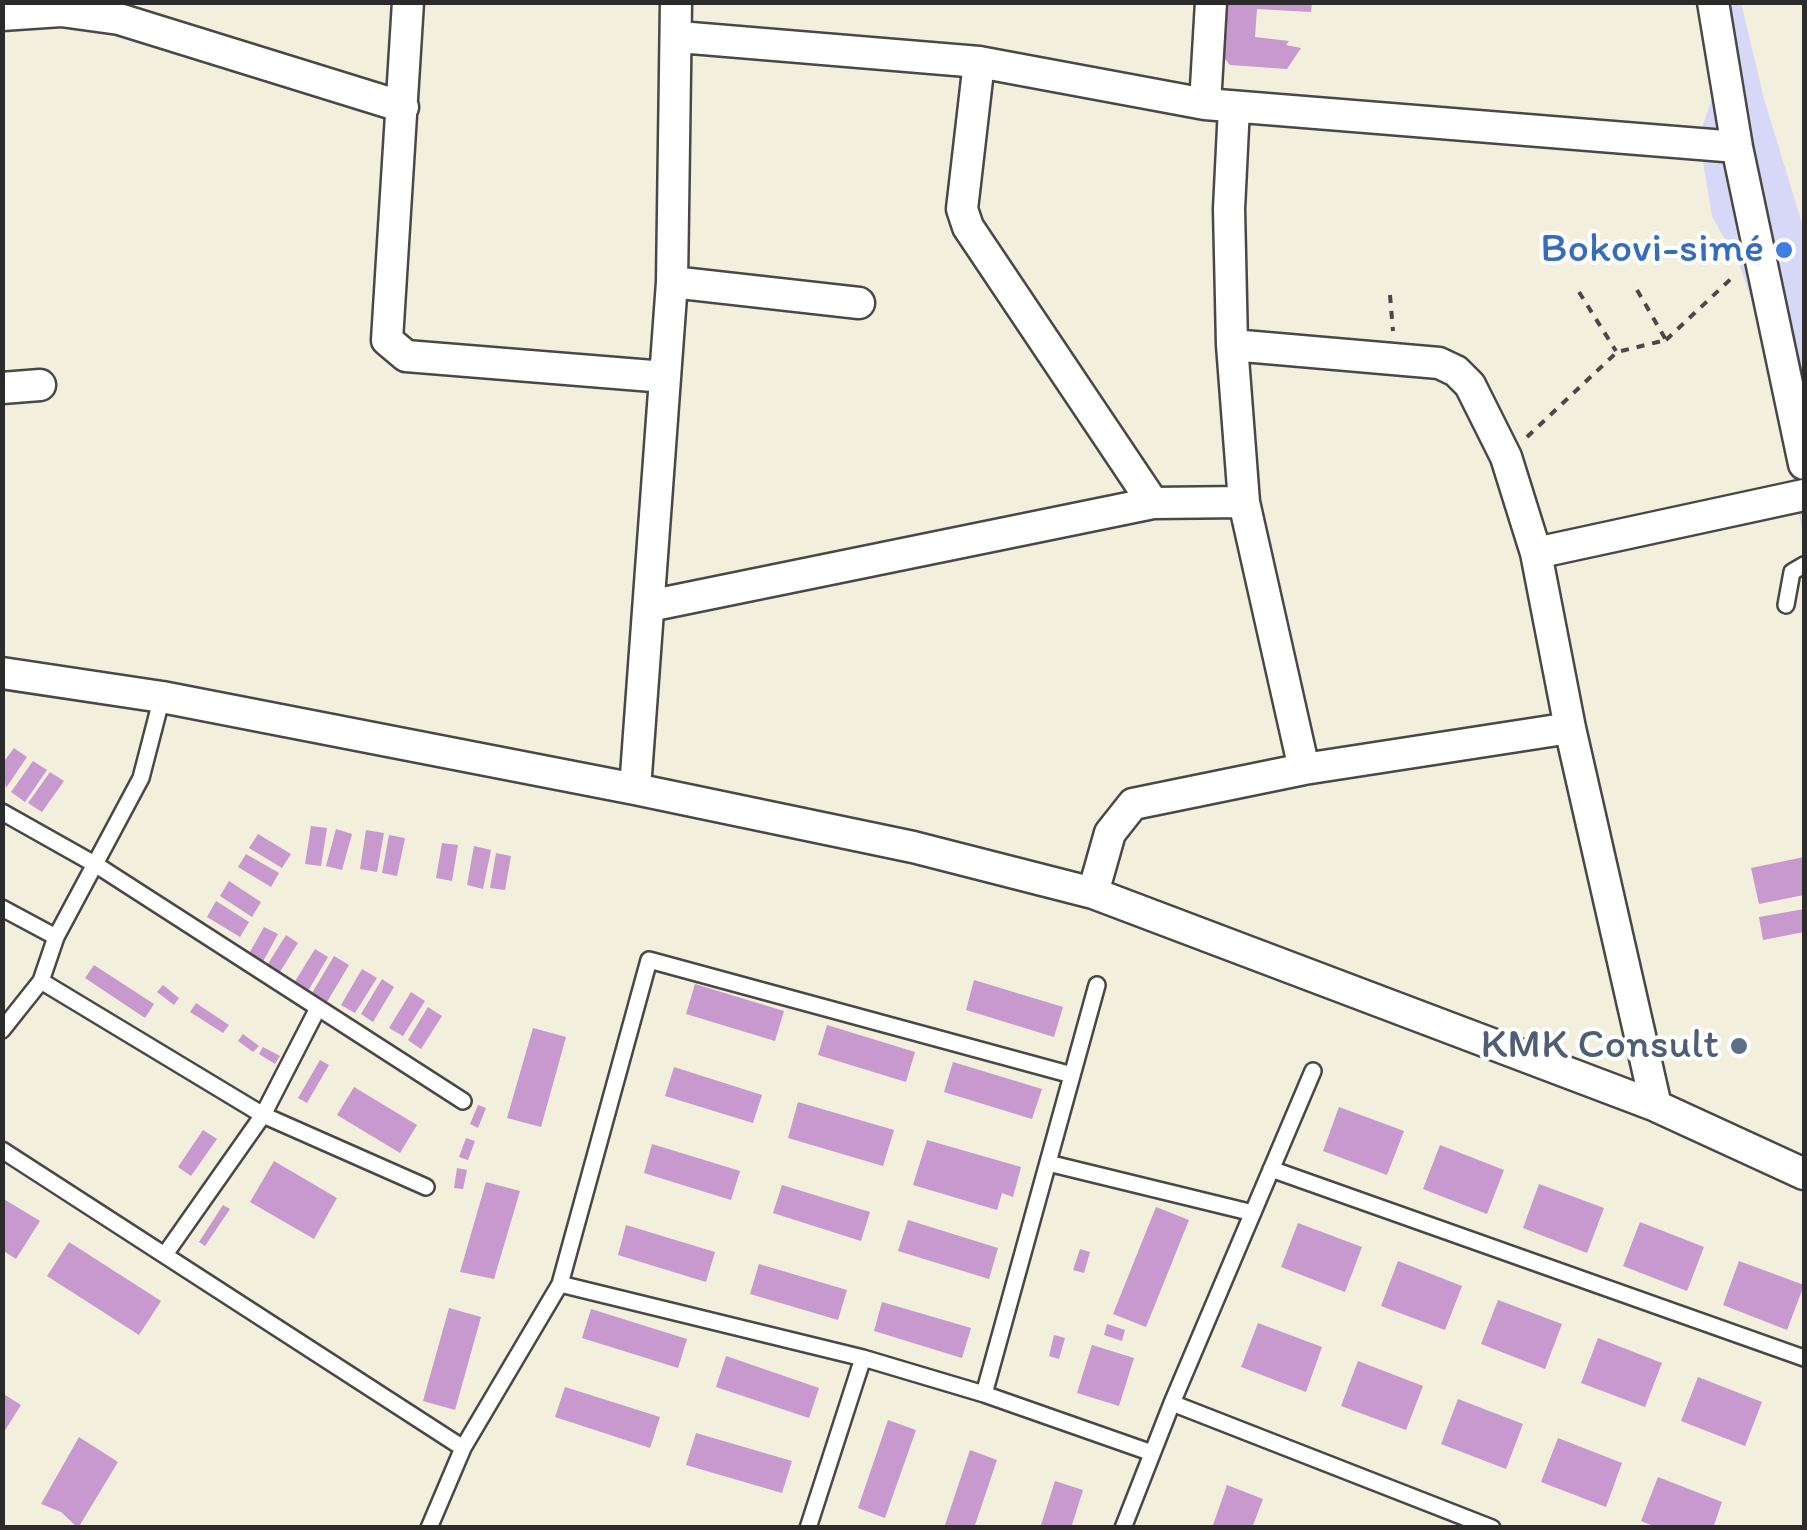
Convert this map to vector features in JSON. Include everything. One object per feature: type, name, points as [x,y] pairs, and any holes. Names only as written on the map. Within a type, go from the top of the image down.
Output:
[{"type":"street","points":[[408,2],[387,340],[406,356],[666,377]]},
{"type":"street","points":[[635,789],[672,282],[679,37],[676,2]]},
{"type":"street","points":[[1211,2],[1229,209],[1232,345],[1244,502],[1304,769]]},
{"type":"street","points":[[1713,2],[1737,147],[1804,464]]},
{"type":"street","points":[[2,15],[61,12],[120,19],[402,107]]},
{"type":"street","points":[[679,37],[978,62],[1219,105],[1737,147]]},
{"type":"street","points":[[978,62],[963,218],[1154,503]]},
{"type":"street","points":[[672,282],[859,304]]},
{"type":"street","points":[[1232,345],[1439,363],[1456,370],[1470,385],[1506,457],[1536,553],[1570,728],[1656,1106]]},
{"type":"street","points":[[2,388],[40,385]]},
{"type":"street","points":[[1536,553],[1804,495]]},
{"type":"street","points":[[649,606],[1154,503],[1244,502]]},
{"type":"street","points":[[2,674],[162,697],[635,789],[913,847],[1092,893],[1656,1106],[1804,1174]]},
{"type":"street","points":[[1092,893],[1110,834],[1133,804],[1304,769],[1570,728]]},
{"type":"lane","points":[[1786,605],[1792,572],[1804,565]]},
{"type":"lane","points":[[2,1030],[42,982],[56,938],[142,778],[162,697]]},
{"type":"lane","points":[[2,812],[98,866],[463,1101]]},
{"type":"lane","points":[[2,908],[56,938]]},
{"type":"lane","points":[[429,1528],[463,1448],[560,1284],[649,960],[1072,1075]]},
{"type":"lane","points":[[42,982],[263,1115],[426,1187]]},
{"type":"lane","points":[[984,1394],[1096,984]]},
{"type":"lane","points":[[166,1253],[263,1115],[318,1008]]},
{"type":"lane","points":[[1123,1528],[1313,1071]]},
{"type":"lane","points":[[2,1150],[463,1448]]},
{"type":"lane","points":[[1048,1162],[1253,1212]]},
{"type":"lane","points":[[1271,1169],[1804,1358]]},
{"type":"lane","points":[[560,1284],[863,1358],[984,1394],[1152,1453]]},
{"type":"lane","points":[[808,1528],[863,1358]]},
{"type":"lane","points":[[1172,1403],[1492,1528]]},
{"type":"path","points":[[1506,457],[1617,352],[1666,340],[1728,284],[1758,246]]},
{"type":"path","points":[[1633,283],[1666,340]]},
{"type":"path","points":[[1579,292],[1617,352]]},
{"type":"path","points":[[1389,356],[1394,327],[1390,295]]},
{"type":"shaded area","points":[[1696,3],[1741,3],[1764,99],[1804,230],[1804,540],[1770,357],[1741,269],[1712,216],[1699,137],[1712,98]]},
{"type":"building","points":[[1228,2],[1312,2],[1311,12],[1257,9],[1255,37],[1289,41],[1286,45],[1301,48],[1287,69],[1230,65],[1222,55]]},
{"type":"building","points":[[14,748],[27,757],[6,788],[2,764]]},
{"type":"building","points":[[33,761],[47,770],[25,802],[11,792]]},
{"type":"building","points":[[50,772],[64,781],[42,812],[28,803]]},
{"type":"building","points":[[311,826],[327,828],[321,866],[305,864]]},
{"type":"building","points":[[336,829],[352,834],[342,870],[326,866]]},
{"type":"building","points":[[366,830],[384,833],[377,872],[360,869]]},
{"type":"building","points":[[258,834],[291,854],[282,868],[249,848]]},
{"type":"building","points":[[389,835],[405,838],[397,876],[382,873]]},
{"type":"building","points":[[442,843],[458,845],[452,881],[436,878]]},
{"type":"building","points":[[474,846],[491,850],[483,889],[467,885]]},
{"type":"building","points":[[496,853],[511,856],[505,890],[490,888]]},
{"type":"building","points":[[246,854],[279,873],[271,887],[238,867]]},
{"type":"building","points":[[1804,857],[1804,895],[1759,904],[1751,868]]},
{"type":"building","points":[[229,881],[261,902],[252,917],[220,896]]},
{"type":"building","points":[[216,901],[249,922],[240,937],[207,917]]},
{"type":"building","points":[[1804,909],[1804,932],[1763,940],[1759,917]]},
{"type":"building","points":[[264,927],[278,934],[260,967],[246,959]]},
{"type":"building","points":[[286,935],[298,943],[278,975],[266,967]]},
{"type":"building","points":[[315,949],[328,957],[308,991],[294,983]]},
{"type":"building","points":[[334,956],[349,965],[327,1002],[312,993]]},
{"type":"building","points":[[94,965],[154,1004],[145,1018],[85,978]]},
{"type":"building","points":[[362,969],[377,978],[355,1013],[341,1005]]},
{"type":"building","points":[[382,979],[394,987],[373,1022],[361,1014]]},
{"type":"building","points":[[974,980],[1063,1007],[1054,1037],[966,1010]]},
{"type":"building","points":[[695,984],[784,1011],[775,1041],[686,1014]]},
{"type":"building","points":[[163,985],[179,998],[174,1005],[157,992]]},
{"type":"building","points":[[411,992],[425,1001],[403,1036],[389,1028]]},
{"type":"building","points":[[196,1003],[229,1025],[223,1033],[190,1012]]},
{"type":"building","points":[[428,1007],[442,1016],[421,1049],[408,1040]]},
{"type":"building","points":[[827,1025],[915,1052],[906,1082],[818,1055]]},
{"type":"building","points":[[533,1028],[566,1037],[541,1127],[507,1118]]},
{"type":"building","points":[[243,1034],[259,1046],[253,1052],[238,1041]]},
{"type":"building","points":[[263,1047],[280,1056],[275,1064],[259,1054]]},
{"type":"building","points":[[320,1060],[329,1065],[307,1103],[298,1098]]},
{"type":"building","points":[[953,1062],[1042,1089],[1032,1119],[944,1092]]},
{"type":"building","points":[[674,1067],[762,1095],[753,1123],[665,1096]]},
{"type":"building","points":[[354,1087],[417,1125],[400,1153],[337,1115]]},
{"type":"building","points":[[798,1102],[894,1130],[883,1166],[788,1138]]},
{"type":"building","points":[[478,1105],[486,1108],[478,1128],[470,1124]]},
{"type":"building","points":[[1339,1107],[1404,1131],[1387,1175],[1323,1151]]},
{"type":"building","points":[[203,1130],[217,1139],[191,1176],[178,1167]]},
{"type":"building","points":[[466,1138],[475,1141],[468,1160],[459,1157]]},
{"type":"building","points":[[927,1140],[1021,1167],[1013,1197],[1002,1193],[997,1210],[913,1185]]},
{"type":"building","points":[[652,1144],[740,1171],[731,1200],[644,1173]]},
{"type":"building","points":[[1440,1145],[1504,1170],[1487,1214],[1423,1189]]},
{"type":"building","points":[[274,1161],[337,1198],[314,1239],[250,1202]]},
{"type":"building","points":[[457,1168],[467,1170],[463,1189],[454,1188]]},
{"type":"building","points":[[486,1182],[520,1191],[494,1279],[460,1272]]},
{"type":"building","points":[[1539,1184],[1604,1208],[1587,1253],[1523,1228]]},
{"type":"building","points":[[782,1185],[870,1212],[861,1241],[773,1213]]},
{"type":"building","points":[[2,1198],[40,1221],[16,1259],[2,1250]]},
{"type":"building","points":[[223,1205],[230,1209],[205,1246],[199,1242]]},
{"type":"building","points":[[1156,1207],[1189,1220],[1146,1327],[1113,1314]]},
{"type":"building","points":[[908,1220],[998,1248],[989,1279],[898,1251]]},
{"type":"building","points":[[1640,1222],[1704,1247],[1687,1291],[1623,1266]]},
{"type":"building","points":[[1298,1223],[1362,1247],[1345,1292],[1281,1267]]},
{"type":"building","points":[[626,1225],[715,1252],[706,1282],[618,1255]]},
{"type":"building","points":[[69,1242],[161,1301],[139,1335],[47,1276]]},
{"type":"building","points":[[1080,1249],[1090,1252],[1084,1273],[1073,1270]]},
{"type":"building","points":[[1398,1261],[1462,1286],[1445,1330],[1381,1306]]},
{"type":"building","points":[[1739,1261],[1804,1285],[1787,1330],[1723,1305]]},
{"type":"building","points":[[759,1264],[847,1290],[838,1320],[750,1294]]},
{"type":"building","points":[[1498,1300],[1562,1324],[1545,1369],[1481,1344]]},
{"type":"building","points":[[882,1302],[971,1328],[962,1358],[874,1331]]},
{"type":"building","points":[[449,1308],[481,1317],[455,1410],[423,1401]]},
{"type":"building","points":[[591,1309],[687,1339],[678,1368],[582,1338]]},
{"type":"building","points":[[1258,1323],[1322,1347],[1306,1392],[1241,1367]]},
{"type":"building","points":[[1107,1324],[1125,1330],[1122,1341],[1104,1335]]},
{"type":"building","points":[[1054,1335],[1065,1338],[1059,1359],[1049,1356]]},
{"type":"building","points":[[1598,1338],[1662,1363],[1645,1407],[1581,1383]]},
{"type":"building","points":[[1092,1345],[1134,1358],[1119,1406],[1077,1393]]},
{"type":"building","points":[[726,1356],[819,1388],[809,1418],[716,1387]]},
{"type":"building","points":[[1358,1361],[1423,1386],[1406,1430],[1341,1406]]},
{"type":"building","points":[[1698,1377],[1762,1402],[1745,1446],[1681,1421]]},
{"type":"building","points":[[565,1387],[660,1417],[650,1448],[555,1417]]},
{"type":"building","points":[[2,1393],[21,1405],[2,1435]]},
{"type":"building","points":[[1458,1399],[1523,1424],[1506,1469],[1441,1444]]},
{"type":"building","points":[[888,1420],[916,1430],[885,1518],[858,1508]]},
{"type":"building","points":[[696,1433],[792,1461],[782,1493],[686,1465]]},
{"type":"building","points":[[79,1437],[118,1462],[78,1528],[61,1512],[41,1504]]},
{"type":"building","points":[[1558,1438],[1622,1463],[1606,1507],[1541,1482]]},
{"type":"building","points":[[970,1450],[997,1460],[974,1528],[944,1528]]},
{"type":"building","points":[[1658,1477],[1722,1502],[1713,1528],[1658,1528],[1641,1521]]},
{"type":"building","points":[[1055,1481],[1083,1490],[1071,1528],[1040,1528]]},
{"type":"building","points":[[1227,1485],[1263,1499],[1252,1528],[1212,1528]]},
{"type":"place","name":"Bokovi-simé","points":[[1784,250]]},
{"type":"place","name":"KMK Consult","points":[[1739,1046]]}]
